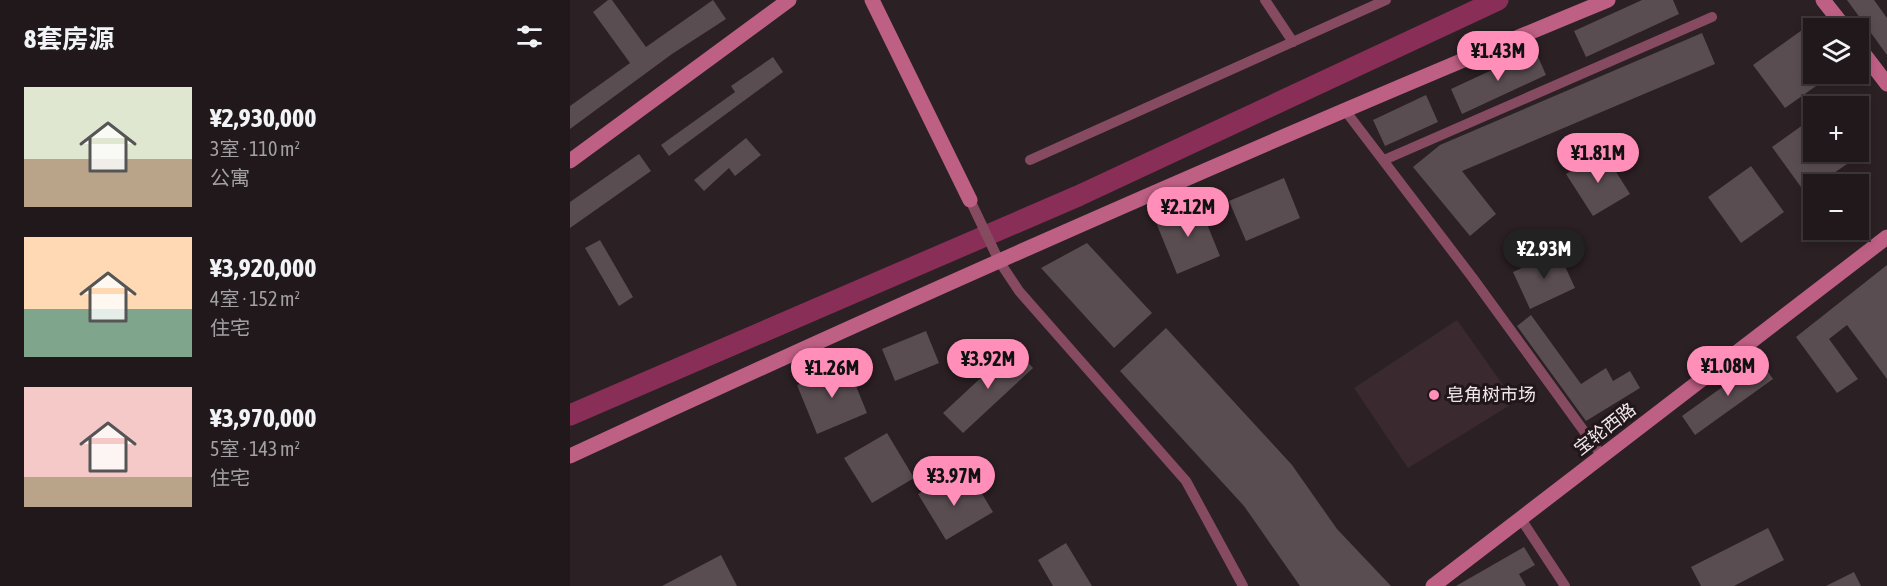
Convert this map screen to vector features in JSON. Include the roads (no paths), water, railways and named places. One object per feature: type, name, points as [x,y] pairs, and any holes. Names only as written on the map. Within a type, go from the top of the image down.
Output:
[{"type":"street","points":[[570,161],[789,0]]},
{"type":"street","points":[[872,0],[995,255],[1019,291],[1186,481],[1243,586]]},
{"type":"street","points":[[1265,0],[1293,42]]},
{"type":"street","points":[[1030,160],[1386,0]]},
{"type":"street","points":[[570,456],[995,255],[1608,0]]},
{"type":"street","points":[[1823,0],[1837,18]]},
{"type":"street","points":[[1384,160],[1712,17]]},
{"type":"street","points":[[1869,60],[1887,84]]},
{"type":"street","points":[[1344,109],[1602,456]]},
{"type":"street","name":"宝轮西路","points":[[1433,586],[1887,237]]},
{"type":"street","points":[[1521,519],[1565,586]]},
{"type":"waterway","points":[[570,415],[1078,196],[1498,0]]},
{"type":"place","name":"皂角树市场","points":[[1434,395]]}]
